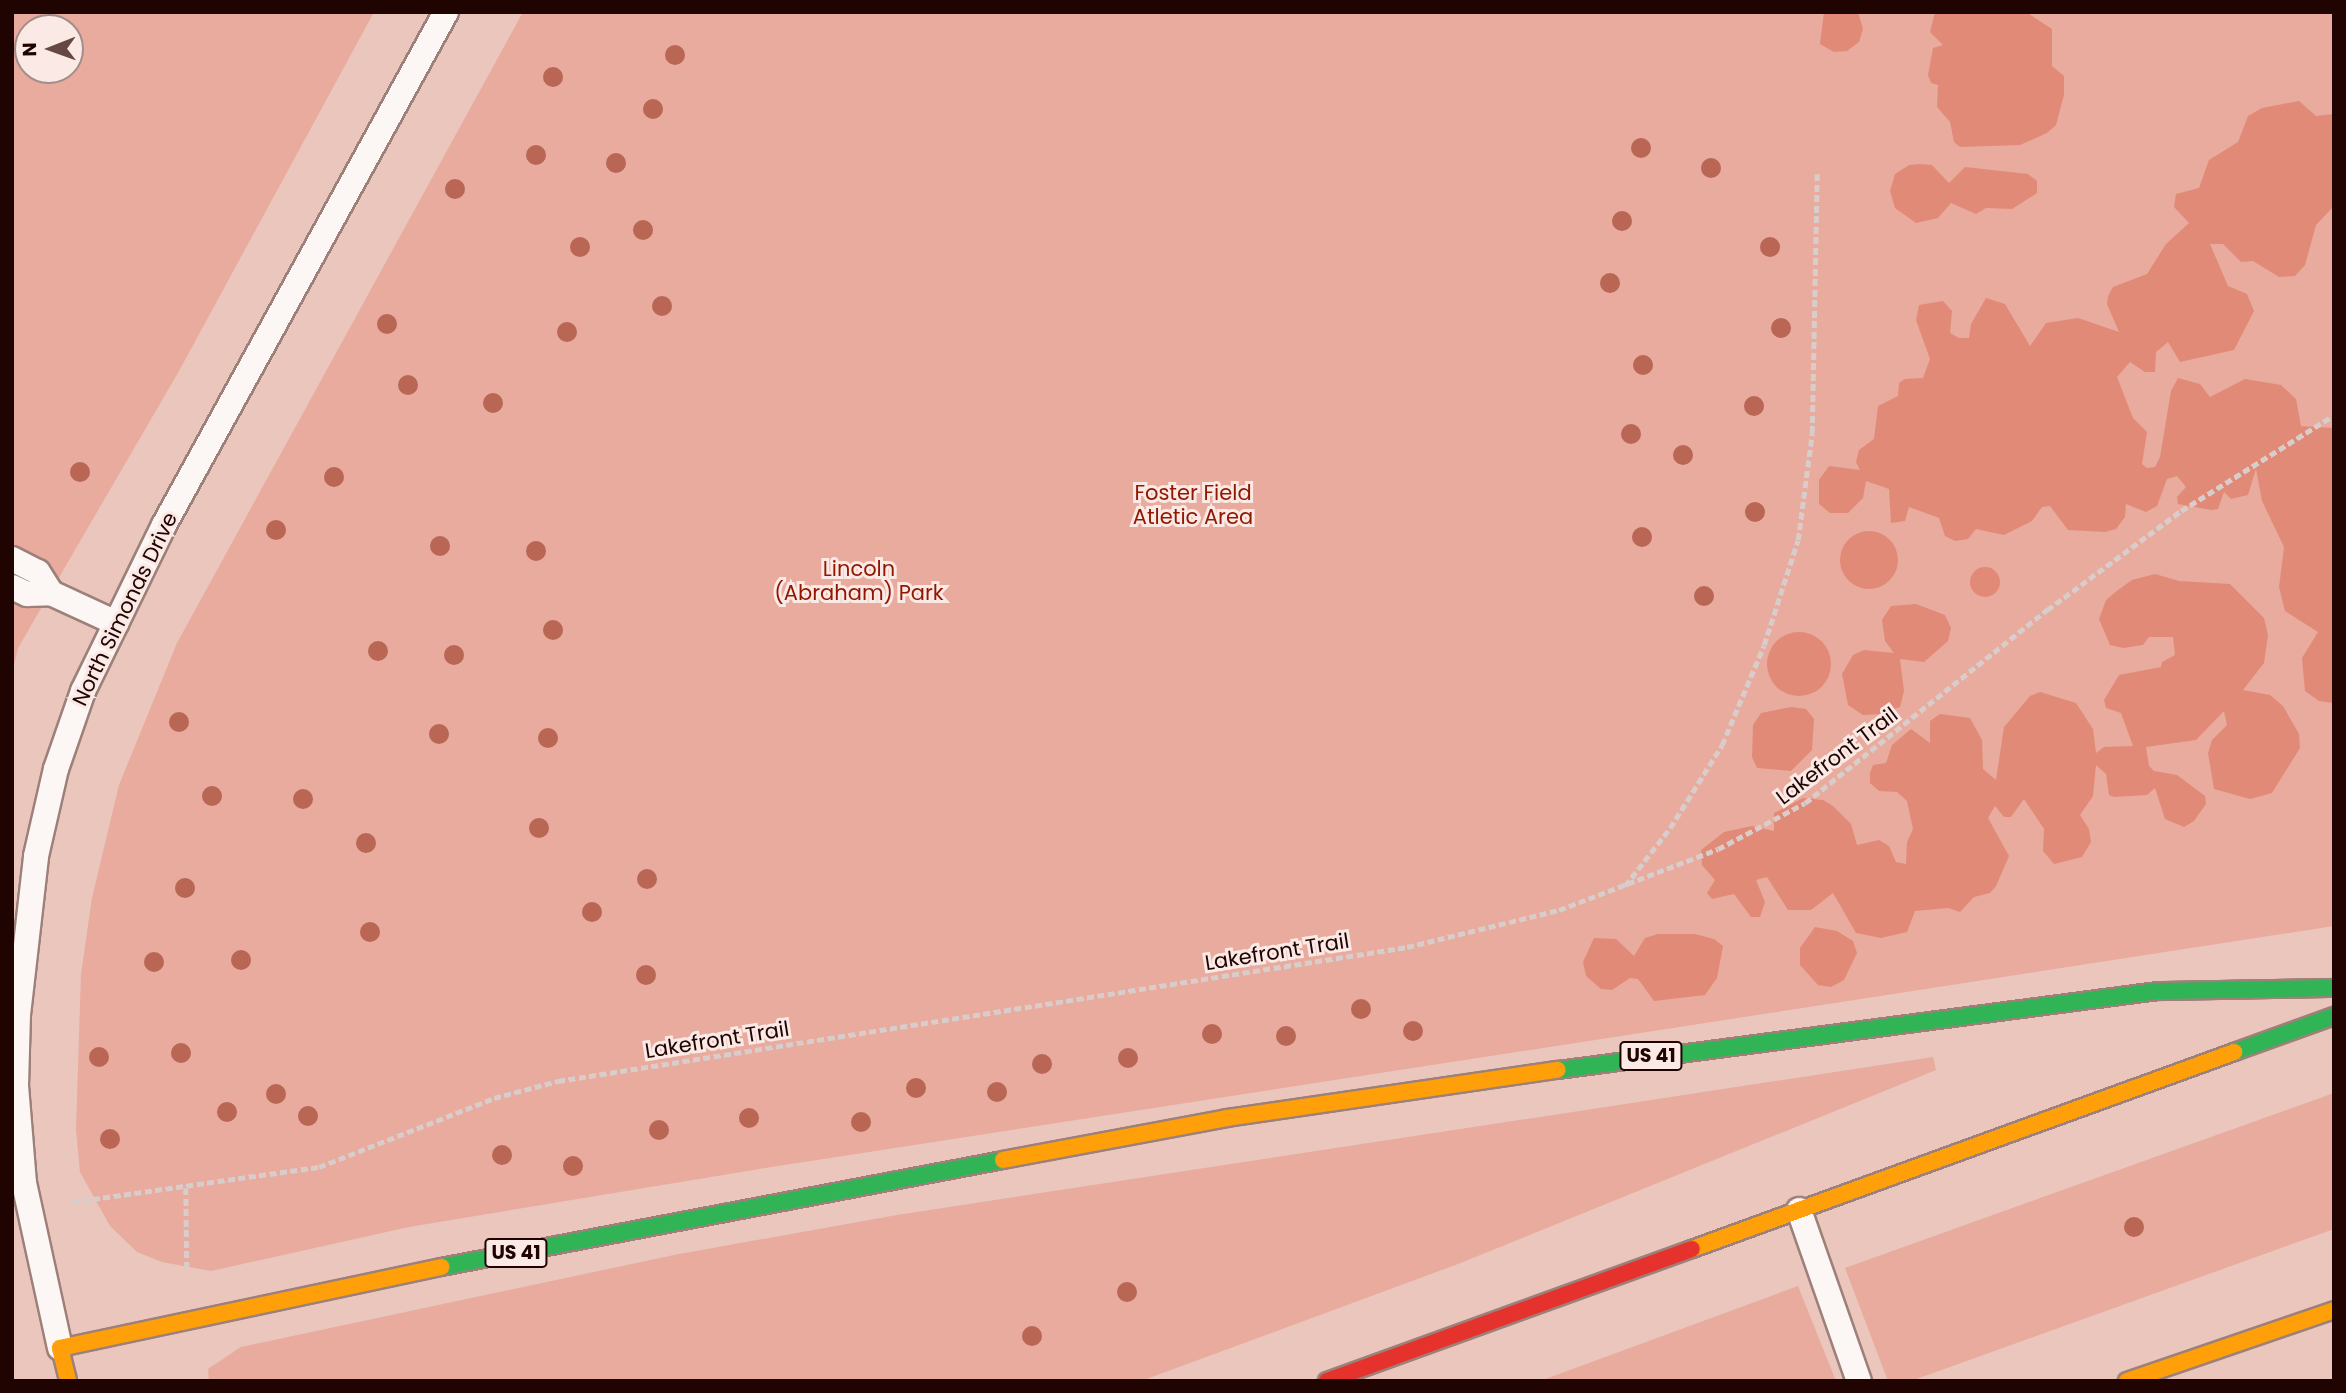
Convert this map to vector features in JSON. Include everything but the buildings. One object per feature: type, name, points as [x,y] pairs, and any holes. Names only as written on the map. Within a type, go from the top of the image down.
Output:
[{"type":"main road","name":"US 41","points":[[60,1348],[409,1273],[1227,1118],[1661,1055],[2158,991],[2334,988]]},
{"type":"main road","points":[[1327,1381],[2334,1016]]},
{"type":"main road","points":[[2127,1381],[2334,1310]]},
{"type":"main road","points":[[60,1348],[68,1381]]},
{"type":"lane","name":"North Simonds Drive","points":[[60,1348],[20,1156],[18,1015],[36,856],[56,769],[83,691],[116,623],[446,12]]},
{"type":"lane","points":[[12,559],[38,572],[51,593]]},
{"type":"lane","points":[[12,587],[27,594],[51,593],[116,623]]},
{"type":"lane","points":[[1799,1210],[1859,1381]]},
{"type":"path","points":[[1625,887],[1671,828],[1723,745],[1765,645],[1795,550],[1812,433],[1816,174]]},
{"type":"path","name":"Lakefront Trail","points":[[94,1200],[319,1167],[494,1098],[558,1081],[1407,947],[1503,926],[1625,887],[1752,834],[1805,803],[2047,610],[2171,518],[2334,415]]},
{"type":"path","points":[[186,1188],[187,1268]]},
{"type":"green space","points":[[12,12],[374,12],[179,371],[18,648],[12,673]]},
{"type":"green space","name":"Lincoln (Abraham) Park","points":[[523,12],[2334,12],[2334,926],[765,1168],[409,1227],[211,1271],[162,1262],[137,1252],[110,1226],[80,1172],[76,1130],[81,974],[92,898],[119,785],[177,643]]},
{"type":"green space","points":[[1933,1057],[1936,1070],[1458,1264],[1141,1381],[209,1381],[208,1369],[241,1347],[674,1255],[897,1215]]},
{"type":"green space","points":[[2334,1093],[2334,1229],[1911,1381],[1888,1381],[1845,1268]]},
{"type":"green space","points":[[1798,1286],[1836,1381],[1540,1381]]},
{"type":"shaded area","points":[[1824,12],[1858,12],[1863,29],[1859,42],[1847,51],[1834,52],[1820,44]]},
{"type":"shaded area","points":[[1935,12],[2026,12],[2052,29],[2052,66],[2064,76],[2064,95],[2056,125],[2047,133],[2020,145],[1960,147],[1954,142],[1950,122],[1937,107],[1938,85],[1931,83],[1928,75],[1933,48],[1943,45],[1930,32]]},
{"type":"shaded area","points":[[2299,101],[2316,116],[2334,114],[2334,206],[2316,225],[2305,265],[2295,276],[2279,277],[2253,261],[2241,262],[2223,244],[2210,244],[2228,286],[2247,294],[2254,311],[2234,350],[2180,362],[2168,342],[2156,352],[2155,372],[2145,372],[2130,362],[2117,377],[2133,418],[2147,432],[2142,464],[2147,468],[2155,467],[2160,457],[2171,391],[2178,378],[2200,384],[2210,397],[2245,379],[2281,385],[2296,399],[2301,426],[2334,428],[2334,703],[2319,701],[2305,691],[2302,658],[2318,632],[2285,611],[2279,587],[2284,547],[2262,501],[2256,469],[2248,495],[2231,499],[2224,492],[2218,509],[2211,510],[2178,504],[2177,497],[2186,487],[2177,476],[2167,479],[2157,506],[2146,512],[2126,504],[2125,517],[2116,529],[2105,532],[2068,530],[2050,506],[2042,507],[2032,521],[2004,535],[1976,529],[1968,539],[1955,541],[1945,536],[1939,518],[1909,507],[1905,521],[1891,523],[1889,489],[1866,481],[1863,498],[1848,513],[1830,513],[1819,504],[1819,480],[1829,466],[1860,470],[1856,462],[1859,450],[1874,439],[1878,406],[1898,396],[1899,383],[1905,379],[1923,378],[1930,359],[1916,320],[1919,305],[1943,301],[1952,311],[1950,333],[1959,338],[1969,338],[1971,324],[1986,298],[2005,304],[2030,346],[2046,323],[2078,318],[2119,332],[2107,304],[2108,296],[2113,287],[2147,274],[2166,244],[2189,223],[2174,207],[2176,194],[2199,188],[2209,160],[2238,142],[2248,116],[2262,108]]},
{"type":"shaded area","points":[[1909,165],[1932,165],[1949,183],[1965,167],[2028,174],[2037,181],[2037,193],[2012,209],[1986,208],[1976,214],[1951,203],[1938,218],[1916,223],[1895,208],[1890,191],[1895,174]]},
{"type":"shaded area","points":[[1869,531],[1885,536],[1893,544],[1898,560],[1893,576],[1885,584],[1869,589],[1853,584],[1845,576],[1840,560],[1845,544],[1853,536]]},
{"type":"shaded area","points":[[1985,567],[1991,568],[1999,576],[1999,588],[1991,596],[1985,597],[1979,596],[1971,588],[1970,582],[1971,576],[1979,568]]},
{"type":"shaded area","points":[[2155,574],[2179,581],[2230,584],[2264,618],[2268,635],[2264,663],[2243,690],[2270,695],[2283,706],[2299,734],[2300,748],[2272,793],[2250,799],[2214,789],[2208,753],[2212,740],[2227,725],[2224,711],[2196,740],[2146,747],[2149,766],[2154,771],[2177,775],[2205,796],[2206,804],[2194,821],[2184,827],[2165,819],[2155,788],[2147,795],[2109,795],[2106,774],[2096,765],[2093,796],[2080,815],[2089,829],[2091,842],[2082,857],[2054,864],[2043,851],[2044,829],[2024,799],[2011,817],[2004,817],[1995,806],[1988,818],[2009,856],[1996,886],[1990,893],[1974,897],[1960,912],[1948,908],[1915,911],[1907,932],[1881,938],[1856,933],[1833,893],[1811,910],[1788,910],[1767,877],[1756,880],[1765,902],[1760,917],[1751,917],[1734,894],[1712,899],[1707,893],[1715,880],[1702,865],[1701,850],[1724,832],[1752,826],[1774,831],[1774,813],[1803,798],[1823,800],[1833,806],[1851,824],[1857,845],[1879,840],[1889,846],[1896,862],[1906,864],[1907,842],[1913,829],[1907,801],[1897,792],[1879,791],[1870,783],[1870,773],[1873,765],[1886,763],[1892,745],[1911,729],[1930,743],[1930,721],[1940,714],[1970,718],[1982,740],[1983,769],[1996,780],[2004,727],[2030,696],[2040,692],[2076,703],[2093,729],[2096,753],[2104,747],[2133,746],[2121,713],[2106,708],[2104,700],[2119,675],[2161,667],[2162,662],[2175,655],[2173,637],[2149,637],[2143,645],[2123,648],[2110,645],[2099,619],[2106,600],[2118,590],[2132,580]]},
{"type":"shaded area","points":[[1916,604],[1945,615],[1951,628],[1948,641],[1924,662],[1900,659],[1904,691],[1900,707],[1882,714],[1863,715],[1848,705],[1842,674],[1853,655],[1864,650],[1894,653],[1885,641],[1882,620],[1891,606]]},
{"type":"shaded area","points":[[1799,632],[1817,638],[1825,646],[1831,664],[1825,682],[1817,690],[1799,696],[1781,690],[1773,682],[1767,664],[1773,646],[1781,638]]},
{"type":"shaded area","points":[[1791,707],[1806,709],[1814,719],[1812,750],[1791,771],[1757,768],[1752,757],[1753,725],[1761,713]]},
{"type":"shaded area","points":[[1815,927],[1837,931],[1853,941],[1857,953],[1844,980],[1831,987],[1818,985],[1800,965],[1800,948]]},
{"type":"shaded area","points":[[1658,934],[1695,934],[1714,939],[1723,946],[1717,978],[1705,995],[1654,1001],[1638,979],[1630,978],[1612,990],[1601,989],[1586,976],[1583,962],[1594,938],[1616,939],[1634,956],[1645,938]]},
{"type":"traffic: fast","points":[[1558,1070],[2158,991],[2334,988]]},
{"type":"traffic: fast","points":[[2234,1052],[2334,1016]]},
{"type":"traffic: fast","points":[[441,1267],[1003,1160]]},
{"type":"traffic: slow","points":[[1692,1249],[2234,1052]]},
{"type":"traffic: slow","points":[[1003,1160],[1227,1118],[1558,1070]]},
{"type":"traffic: slow","points":[[60,1348],[441,1267]]},
{"type":"traffic: slow","points":[[2127,1381],[2334,1310]]},
{"type":"traffic: slow","points":[[60,1348],[68,1381]]},
{"type":"traffic: jam","points":[[1327,1381],[1692,1249]]},
{"type":"park label","name":"Foster Field Atletic Area","points":[[1193,505]]}]
